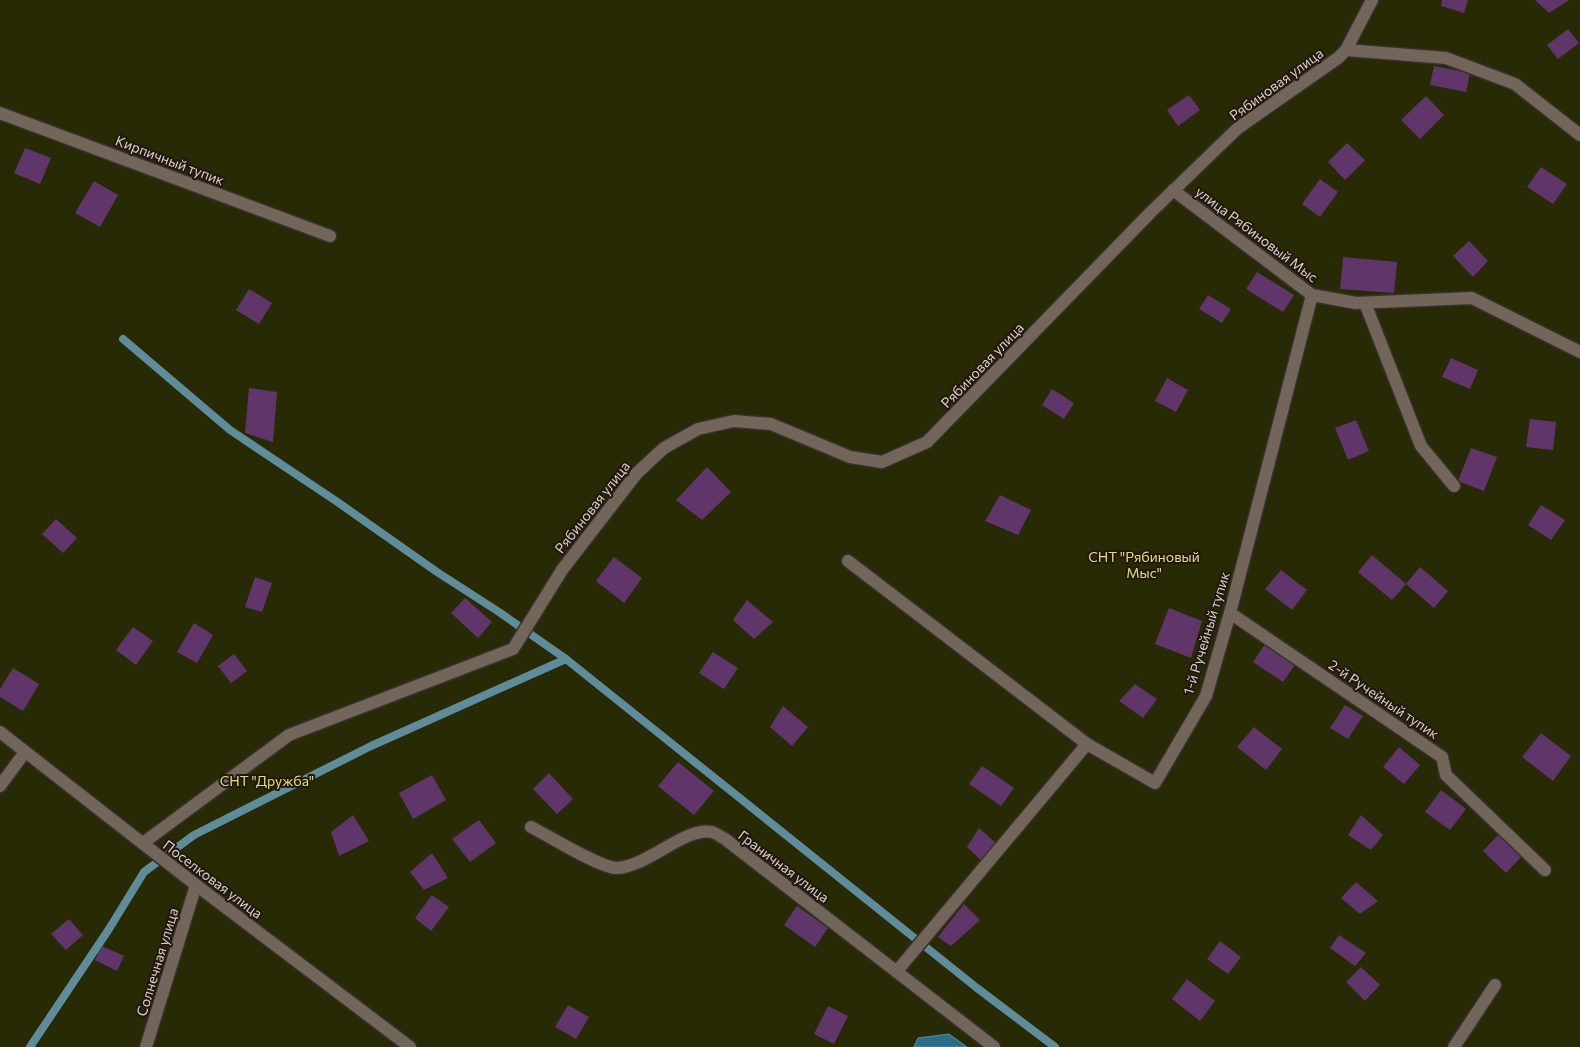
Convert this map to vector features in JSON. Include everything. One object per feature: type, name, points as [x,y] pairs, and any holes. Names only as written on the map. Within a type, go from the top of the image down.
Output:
[{"type":"street","name":"Рябиновая улица","points":[[143,843],[290,735],[513,649],[562,570],[636,473],[664,448],[698,429],[734,421],[771,424],[850,457],[882,462],[928,442],[1174,190],[1238,128],[1338,58],[1346,50],[1372,0]]},
{"type":"street","points":[[1346,50],[1446,58],[1515,84],[1580,135]]},
{"type":"street","name":"Кирпичный тупик","points":[[0,113],[330,236]]},
{"type":"street","name":"улица Рябиновый Мыс","points":[[1174,190],[1312,295],[1356,303],[1472,298],[1580,352]]},
{"type":"street","name":"1-й Ручейный тупик","points":[[1087,744],[1155,783],[1206,696],[1230,613],[1312,295]]},
{"type":"street","points":[[1364,303],[1421,446],[1454,486]]},
{"type":"street","points":[[848,561],[1087,744],[897,971]]},
{"type":"street","name":"2-й Ручейный тупик","points":[[1230,613],[1442,757],[1446,775],[1545,870]]},
{"type":"street","name":"Поселковая улица","points":[[0,732],[196,885],[410,1047]]},
{"type":"street","points":[[0,786],[25,752]]},
{"type":"street","name":"Граничная улица","points":[[532,827],[600,864],[615,868],[631,866],[697,832],[713,832],[725,839],[994,1047]]},
{"type":"street","name":"Солнечная улица","points":[[146,1047],[196,885]]},
{"type":"street","points":[[1454,1047],[1495,986]]},
{"type":"green space","name":"СНТ \"Рябиновый Мыс\"","points":[[0,0],[1580,0],[1580,1047],[0,1047]]},
{"type":"water","points":[[949,1034],[967,1047],[914,1047],[918,1038]]},
{"type":"building","points":[[1442,0],[1468,0],[1464,13],[1441,6]]},
{"type":"building","points":[[1535,0],[1569,0],[1549,13]]},
{"type":"building","points":[[1568,29],[1579,43],[1558,59],[1547,45]]},
{"type":"building","points":[[1434,66],[1470,73],[1466,92],[1430,85]]},
{"type":"building","points":[[1189,95],[1200,110],[1178,126],[1167,110]]},
{"type":"building","points":[[1426,96],[1444,115],[1420,139],[1401,120]]},
{"type":"building","points":[[1347,143],[1365,160],[1345,180],[1328,162]]},
{"type":"building","points":[[25,148],[51,158],[40,184],[14,173]]},
{"type":"building","points":[[1541,167],[1567,184],[1553,204],[1527,187]]},
{"type":"building","points":[[1320,179],[1338,192],[1320,217],[1302,204]]},
{"type":"building","points":[[94,181],[118,195],[100,227],[75,213]]},
{"type":"building","points":[[1469,241],[1488,261],[1473,277],[1453,256]]},
{"type":"building","points":[[1343,257],[1397,262],[1394,293],[1340,289]]},
{"type":"building","points":[[1257,272],[1294,295],[1283,312],[1246,289]]},
{"type":"building","points":[[249,289],[272,303],[259,324],[236,310]]},
{"type":"building","points":[[1208,295],[1231,309],[1222,323],[1199,309]]},
{"type":"building","points":[[1451,358],[1478,370],[1470,389],[1442,377]]},
{"type":"building","points":[[1167,378],[1188,390],[1176,412],[1155,401]]},
{"type":"building","points":[[249,388],[277,392],[273,442],[245,433]]},
{"type":"building","points":[[1052,389],[1074,403],[1064,419],[1042,405]]},
{"type":"building","points":[[1530,419],[1556,422],[1553,450],[1526,447]]},
{"type":"building","points":[[1356,420],[1369,451],[1348,460],[1335,428]]},
{"type":"building","points":[[1471,448],[1497,457],[1484,491],[1458,481]]},
{"type":"building","points":[[707,467],[731,492],[702,520],[676,500]]},
{"type":"building","points":[[1000,495],[1031,510],[1018,535],[985,521]]},
{"type":"building","points":[[1541,505],[1565,520],[1551,540],[1528,525]]},
{"type":"building","points":[[56,519],[77,538],[63,553],[42,534]]},
{"type":"building","points":[[1372,555],[1406,584],[1392,600],[1358,572]]},
{"type":"building","points":[[614,557],[642,578],[624,603],[596,581]]},
{"type":"building","points":[[1420,567],[1448,591],[1434,608],[1406,584]]},
{"type":"building","points":[[1281,570],[1307,590],[1292,610],[1265,589]]},
{"type":"building","points":[[255,577],[272,583],[262,612],[245,607]]},
{"type":"building","points":[[465,598],[492,622],[478,638],[451,613]]},
{"type":"building","points":[[747,600],[773,622],[754,639],[733,620]]},
{"type":"building","points":[[1169,608],[1202,621],[1191,658],[1155,644]]},
{"type":"building","points":[[194,623],[213,635],[197,663],[177,652]]},
{"type":"building","points":[[133,627],[153,641],[136,665],[116,650]]},
{"type":"building","points":[[1265,644],[1295,665],[1283,682],[1253,662]]},
{"type":"building","points":[[713,652],[738,668],[724,689],[699,673]]},
{"type":"building","points":[[234,654],[247,671],[231,683],[218,666]]},
{"type":"building","points":[[13,668],[39,684],[23,711],[0,697],[0,689]]},
{"type":"building","points":[[1135,684],[1157,699],[1143,718],[1119,701]]},
{"type":"building","points":[[1345,705],[1363,716],[1348,739],[1330,728]]},
{"type":"building","points":[[783,706],[808,727],[792,746],[770,727]]},
{"type":"building","points":[[1254,727],[1282,749],[1266,770],[1237,747]]},
{"type":"building","points":[[1541,733],[1571,756],[1553,781],[1522,757]]},
{"type":"building","points":[[1399,747],[1420,765],[1404,784],[1383,767]]},
{"type":"building","points":[[678,762],[714,791],[694,815],[658,786]]},
{"type":"building","points":[[982,766],[1014,788],[1001,806],[969,784]]},
{"type":"building","points":[[549,773],[573,799],[557,814],[533,789]]},
{"type":"building","points":[[432,775],[446,800],[413,819],[399,793]]},
{"type":"building","points":[[1441,790],[1466,809],[1450,830],[1425,812]]},
{"type":"building","points":[[353,815],[369,841],[339,856],[331,832]]},
{"type":"building","points":[[1361,815],[1383,835],[1371,850],[1348,835]]},
{"type":"building","points":[[479,820],[496,843],[470,862],[452,839]]},
{"type":"building","points":[[979,828],[997,844],[982,861],[967,847]]},
{"type":"building","points":[[1499,834],[1522,856],[1506,873],[1483,851]]},
{"type":"building","points":[[432,853],[448,878],[424,890],[410,872]]},
{"type":"building","points":[[1356,882],[1378,901],[1360,914],[1341,898]]},
{"type":"building","points":[[432,895],[449,907],[431,931],[415,918]]},
{"type":"building","points":[[964,904],[980,920],[951,946],[938,937]]},
{"type":"building","points":[[797,906],[828,928],[815,947],[784,925]]},
{"type":"building","points":[[69,919],[83,935],[66,950],[51,934]]},
{"type":"building","points":[[1339,935],[1366,953],[1355,966],[1330,948]]},
{"type":"building","points":[[1220,941],[1241,957],[1228,974],[1207,959]]},
{"type":"building","points":[[102,946],[124,956],[117,971],[95,960]]},
{"type":"building","points":[[1361,967],[1380,985],[1365,1001],[1346,982]]},
{"type":"building","points":[[1187,979],[1215,1001],[1200,1021],[1172,999]]},
{"type":"building","points":[[568,1005],[589,1017],[576,1039],[555,1027]]},
{"type":"building","points":[[828,1006],[848,1016],[834,1044],[814,1034]]},
{"type":"waterway","points":[[123,339],[230,430],[566,659],[977,988],[1055,1047]]},
{"type":"waterway","points":[[30,1047],[109,929],[144,872],[194,835],[371,746],[566,659]]},
{"type":"park label","name":"СНТ \"Дружба\"","points":[[267,780]]}]
